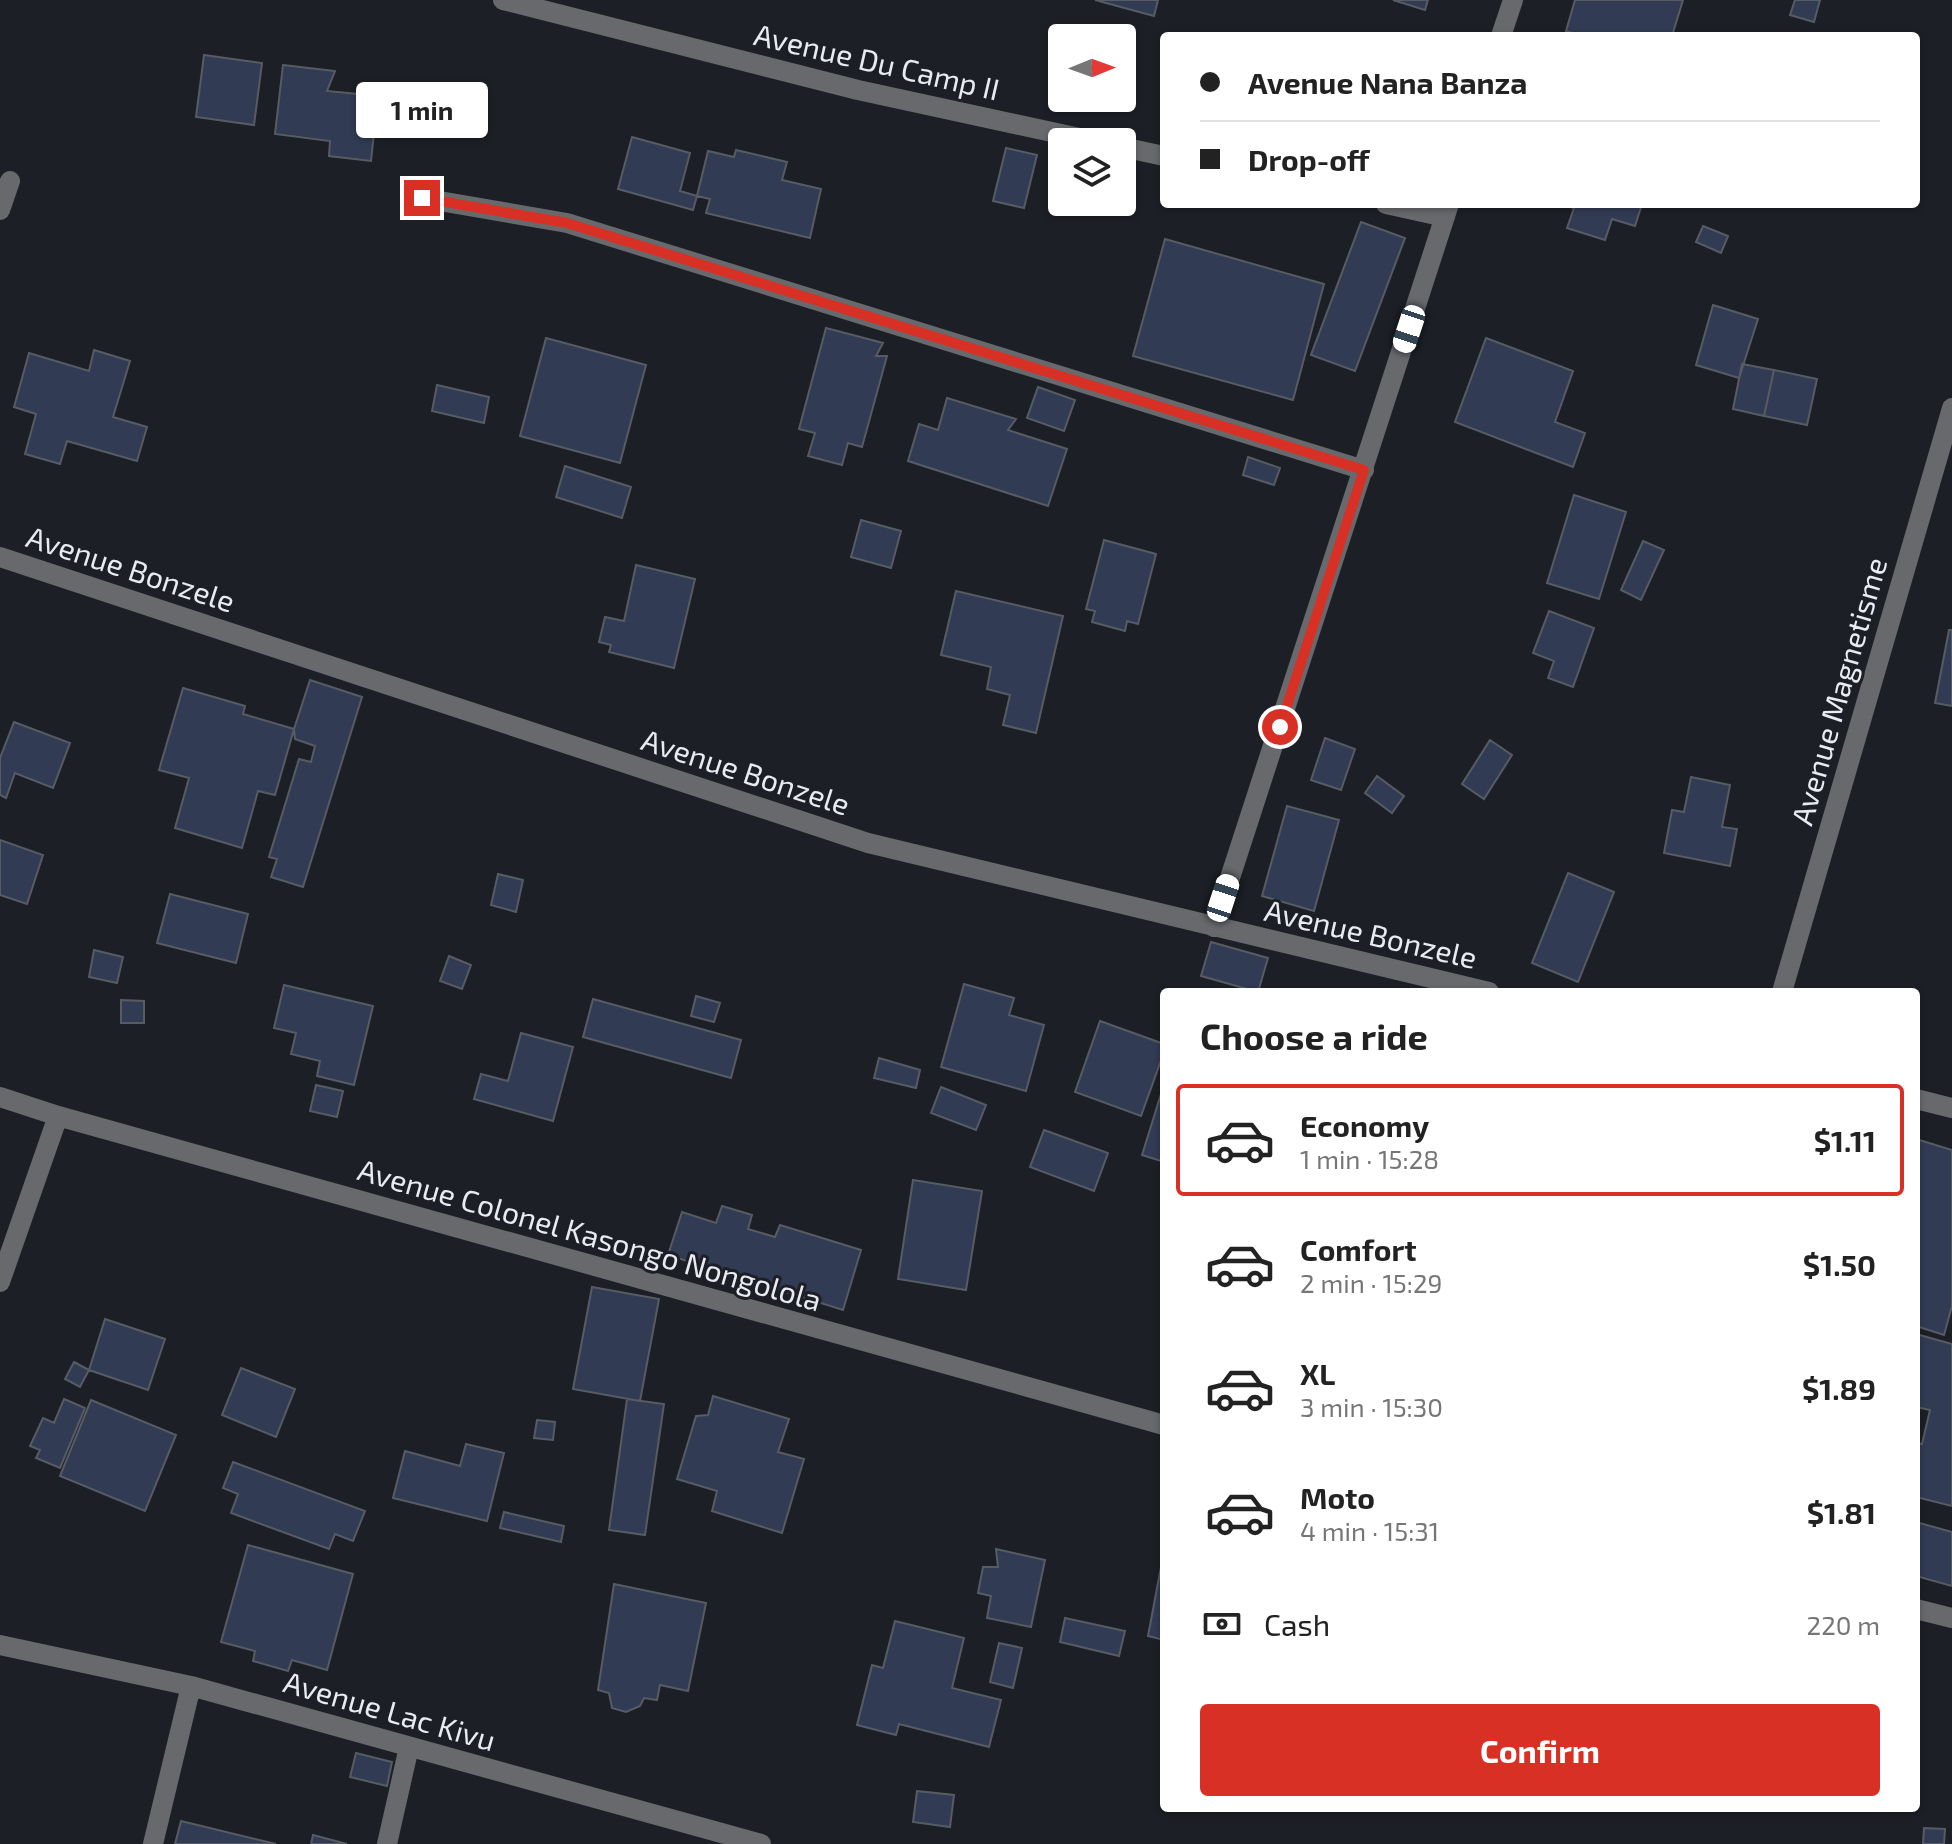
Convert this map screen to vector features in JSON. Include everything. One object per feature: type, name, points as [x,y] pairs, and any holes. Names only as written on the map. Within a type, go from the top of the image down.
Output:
[{"type":"street","name":"Avenue Du Camp II","points":[[503,0],[858,90],[1048,131]]},
{"type":"street","points":[[1502,32],[1513,0]]},
{"type":"street","points":[[1136,150],[1160,155]]},
{"type":"street","points":[[0,210],[10,181]]},
{"type":"street","points":[[422,198],[567,223],[1364,470]]},
{"type":"street","points":[[1214,927],[1447,210],[1427,208]]},
{"type":"street","name":"Avenue Magnetisme","points":[[1783,988],[1952,408]]},
{"type":"street","name":"Avenue Bonzele","points":[[0,557],[868,843],[1472,988]]},
{"type":"street","name":"Avenue Colonel Kasongo Nongolola","points":[[0,1097],[58,1116],[1160,1424]]},
{"type":"street","points":[[1920,1100],[1952,1108]]},
{"type":"street","points":[[0,1282],[58,1116]]},
{"type":"street","points":[[1920,1610],[1952,1618]]},
{"type":"street","name":"Avenue Lac Kivu","points":[[0,1645],[191,1686],[761,1844]]},
{"type":"street","points":[[153,1844],[191,1686]]},
{"type":"street","points":[[387,1844],[409,1747]]},
{"type":"building","points":[[1095,0],[1158,0],[1154,16]]},
{"type":"building","points":[[1393,0],[1428,0],[1425,10]]},
{"type":"building","points":[[1575,0],[1683,0],[1673,32],[1566,31]]},
{"type":"building","points":[[1795,0],[1820,0],[1814,22],[1790,15]]},
{"type":"building","points":[[204,55],[262,63],[254,125],[196,117]]},
{"type":"building","points":[[283,65],[335,71],[327,91],[378,96],[371,161],[329,156],[330,141],[275,134]]},
{"type":"building","points":[[632,137],[690,153],[680,191],[697,196],[693,210],[618,189]]},
{"type":"building","points":[[1006,148],[1037,155],[1024,208],[993,201]]},
{"type":"building","points":[[736,150],[787,162],[782,180],[821,189],[810,238],[706,213],[710,199],[697,196],[708,151],[734,157]]},
{"type":"building","points":[[1574,208],[1641,208],[1635,226],[1612,219],[1605,240],[1567,228]]},
{"type":"building","points":[[1361,222],[1405,238],[1355,371],[1311,355]]},
{"type":"building","points":[[1703,226],[1728,236],[1721,253],[1696,242]]},
{"type":"building","points":[[1165,239],[1324,284],[1293,400],[1133,356]]},
{"type":"building","points":[[1713,305],[1758,319],[1739,378],[1696,365]]},
{"type":"building","points":[[826,328],[883,343],[876,356],[887,356],[862,447],[848,443],[842,465],[808,456],[815,433],[799,429]]},
{"type":"building","points":[[546,338],[646,365],[620,463],[520,436]]},
{"type":"building","points":[[1486,338],[1573,371],[1555,422],[1585,433],[1573,467],[1455,422]]},
{"type":"building","points":[[94,350],[130,361],[113,417],[147,427],[137,461],[67,441],[60,464],[25,454],[36,414],[14,407],[29,353],[89,371]]},
{"type":"building","points":[[1742,364],[1774,370],[1764,416],[1733,409]]},
{"type":"building","points":[[1774,370],[1817,379],[1807,425],[1764,416]]},
{"type":"building","points":[[437,385],[489,397],[484,423],[432,411]]},
{"type":"building","points":[[1038,387],[1075,400],[1064,431],[1027,418]]},
{"type":"building","points":[[947,398],[1016,419],[1008,430],[1067,449],[1048,506],[908,461],[919,424],[938,430]]},
{"type":"building","points":[[1248,457],[1280,468],[1274,485],[1243,475]]},
{"type":"building","points":[[565,466],[631,487],[622,518],[556,497]]},
{"type":"building","points":[[1574,495],[1626,512],[1599,599],[1547,583]]},
{"type":"building","points":[[861,520],[901,531],[891,568],[851,557]]},
{"type":"building","points":[[1104,540],[1156,554],[1138,624],[1127,621],[1125,631],[1092,622],[1095,611],[1086,609]]},
{"type":"building","points":[[1643,541],[1664,550],[1641,600],[1621,590]]},
{"type":"building","points":[[636,565],[695,579],[674,668],[609,652],[611,645],[599,642],[605,617],[624,621]]},
{"type":"building","points":[[956,591],[1063,616],[1036,733],[1003,725],[1010,695],[987,689],[991,667],[941,655]]},
{"type":"building","points":[[1549,611],[1594,628],[1573,687],[1548,678],[1554,661],[1533,653]]},
{"type":"building","points":[[1949,630],[1952,630],[1952,706],[1935,703]]},
{"type":"building","points":[[310,680],[362,697],[303,887],[271,877],[277,859],[269,857],[299,759],[311,762],[315,746],[295,739],[294,729]]},
{"type":"building","points":[[183,688],[245,706],[243,714],[294,729],[275,795],[258,791],[242,848],[175,828],[189,778],[159,770]]},
{"type":"building","points":[[14,722],[70,743],[53,788],[15,773],[6,798],[0,795],[0,758]]},
{"type":"building","points":[[1325,738],[1355,749],[1341,790],[1311,780]]},
{"type":"building","points":[[1490,740],[1512,755],[1484,799],[1462,784]]},
{"type":"building","points":[[1377,776],[1404,796],[1392,813],[1365,793]]},
{"type":"building","points":[[1691,777],[1730,785],[1722,827],[1737,829],[1730,866],[1664,853],[1672,810],[1684,812]]},
{"type":"building","points":[[1287,806],[1339,820],[1314,911],[1262,896]]},
{"type":"building","points":[[0,840],[43,855],[27,904],[0,895]]},
{"type":"building","points":[[1568,873],[1614,892],[1578,982],[1532,963]]},
{"type":"building","points":[[498,874],[523,880],[516,912],[491,905]]},
{"type":"building","points":[[170,894],[248,914],[236,963],[157,943]]},
{"type":"building","points":[[1211,942],[1268,958],[1259,988],[1244,988],[1201,976]]},
{"type":"building","points":[[94,950],[123,957],[117,983],[89,977]]},
{"type":"building","points":[[449,956],[471,965],[462,989],[440,981]]},
{"type":"building","points":[[964,984],[1014,998],[1009,1015],[1044,1025],[1026,1091],[941,1067]]},
{"type":"building","points":[[284,985],[373,1006],[354,1085],[317,1076],[320,1061],[291,1054],[296,1033],[274,1028]]},
{"type":"building","points":[[696,996],[720,1003],[714,1022],[691,1016]]},
{"type":"building","points":[[593,999],[741,1040],[731,1078],[583,1037]]},
{"type":"building","points":[[121,1000],[144,1001],[144,1023],[121,1023]]},
{"type":"building","points":[[1100,1021],[1160,1043],[1160,1063],[1141,1116],[1075,1092]]},
{"type":"building","points":[[521,1033],[573,1047],[553,1121],[474,1099],[481,1074],[508,1081]]},
{"type":"building","points":[[879,1058],[920,1070],[916,1088],[874,1078]]},
{"type":"building","points":[[316,1085],[343,1091],[337,1117],[310,1111]]},
{"type":"building","points":[[941,1087],[986,1105],[976,1130],[931,1113]]},
{"type":"building","points":[[1160,1097],[1160,1161],[1142,1155]]},
{"type":"building","points":[[1044,1130],[1108,1153],[1094,1191],[1030,1167]]},
{"type":"building","points":[[1920,1140],[1952,1150],[1952,1306],[1944,1335],[1920,1327]]},
{"type":"building","points":[[913,1180],[982,1191],[966,1290],[898,1279]]},
{"type":"building","points":[[722,1206],[752,1215],[748,1229],[775,1237],[780,1225],[861,1250],[843,1310],[668,1255],[682,1212],[716,1223]]},
{"type":"building","points":[[592,1287],[659,1299],[640,1401],[573,1389]]},
{"type":"building","points":[[105,1319],[165,1339],[148,1390],[89,1370]]},
{"type":"building","points":[[1920,1335],[1952,1344],[1952,1506],[1920,1498],[1920,1444],[1930,1410],[1920,1408]]},
{"type":"building","points":[[74,1362],[89,1370],[80,1387],[65,1379]]},
{"type":"building","points":[[241,1368],[295,1389],[276,1437],[222,1415]]},
{"type":"building","points":[[713,1396],[789,1419],[778,1452],[804,1459],[782,1533],[712,1511],[717,1491],[677,1479],[696,1416],[708,1415]]},
{"type":"building","points":[[64,1399],[85,1408],[60,1468],[36,1458],[40,1450],[30,1446],[43,1418],[54,1423]]},
{"type":"building","points":[[627,1399],[664,1404],[645,1535],[609,1530]]},
{"type":"building","points":[[91,1400],[176,1435],[145,1511],[60,1476]]},
{"type":"building","points":[[537,1420],[555,1422],[553,1440],[534,1438]]},
{"type":"building","points":[[466,1444],[504,1453],[487,1521],[393,1498],[405,1451],[460,1466]]},
{"type":"building","points":[[233,1462],[365,1511],[353,1541],[335,1534],[329,1549],[231,1513],[238,1494],[223,1488]]},
{"type":"building","points":[[504,1512],[564,1526],[561,1542],[500,1528]]},
{"type":"building","points":[[1920,1523],[1952,1532],[1952,1586],[1920,1577]]},
{"type":"building","points":[[248,1545],[353,1574],[327,1670],[292,1660],[288,1671],[253,1661],[255,1651],[221,1642]]},
{"type":"building","points":[[996,1549],[1045,1560],[1031,1627],[987,1618],[991,1596],[978,1593],[983,1567],[998,1567]]},
{"type":"building","points":[[1160,1572],[1160,1639],[1148,1636]]},
{"type":"building","points":[[614,1584],[706,1603],[688,1691],[660,1685],[657,1700],[644,1698],[640,1706],[626,1712],[612,1708],[609,1693],[598,1690]]},
{"type":"building","points":[[1065,1618],[1125,1631],[1119,1656],[1060,1642]]},
{"type":"building","points":[[895,1621],[964,1638],[952,1688],[1001,1700],[989,1747],[899,1724],[896,1735],[857,1725],[872,1665],[883,1668]]},
{"type":"building","points":[[999,1643],[1022,1648],[1013,1688],[990,1682]]},
{"type":"building","points":[[356,1753],[392,1762],[387,1786],[350,1777]]},
{"type":"building","points":[[917,1791],[954,1795],[950,1827],[913,1822]]},
{"type":"building","points":[[181,1821],[276,1844],[175,1844]]},
{"type":"building","points":[[1924,1828],[1945,1829],[1944,1844],[1923,1844]]},
{"type":"building","points":[[313,1835],[347,1844],[311,1844]]},
{"type":"route","points":[[422,198],[567,223],[1364,470],[1280,727]]}]
